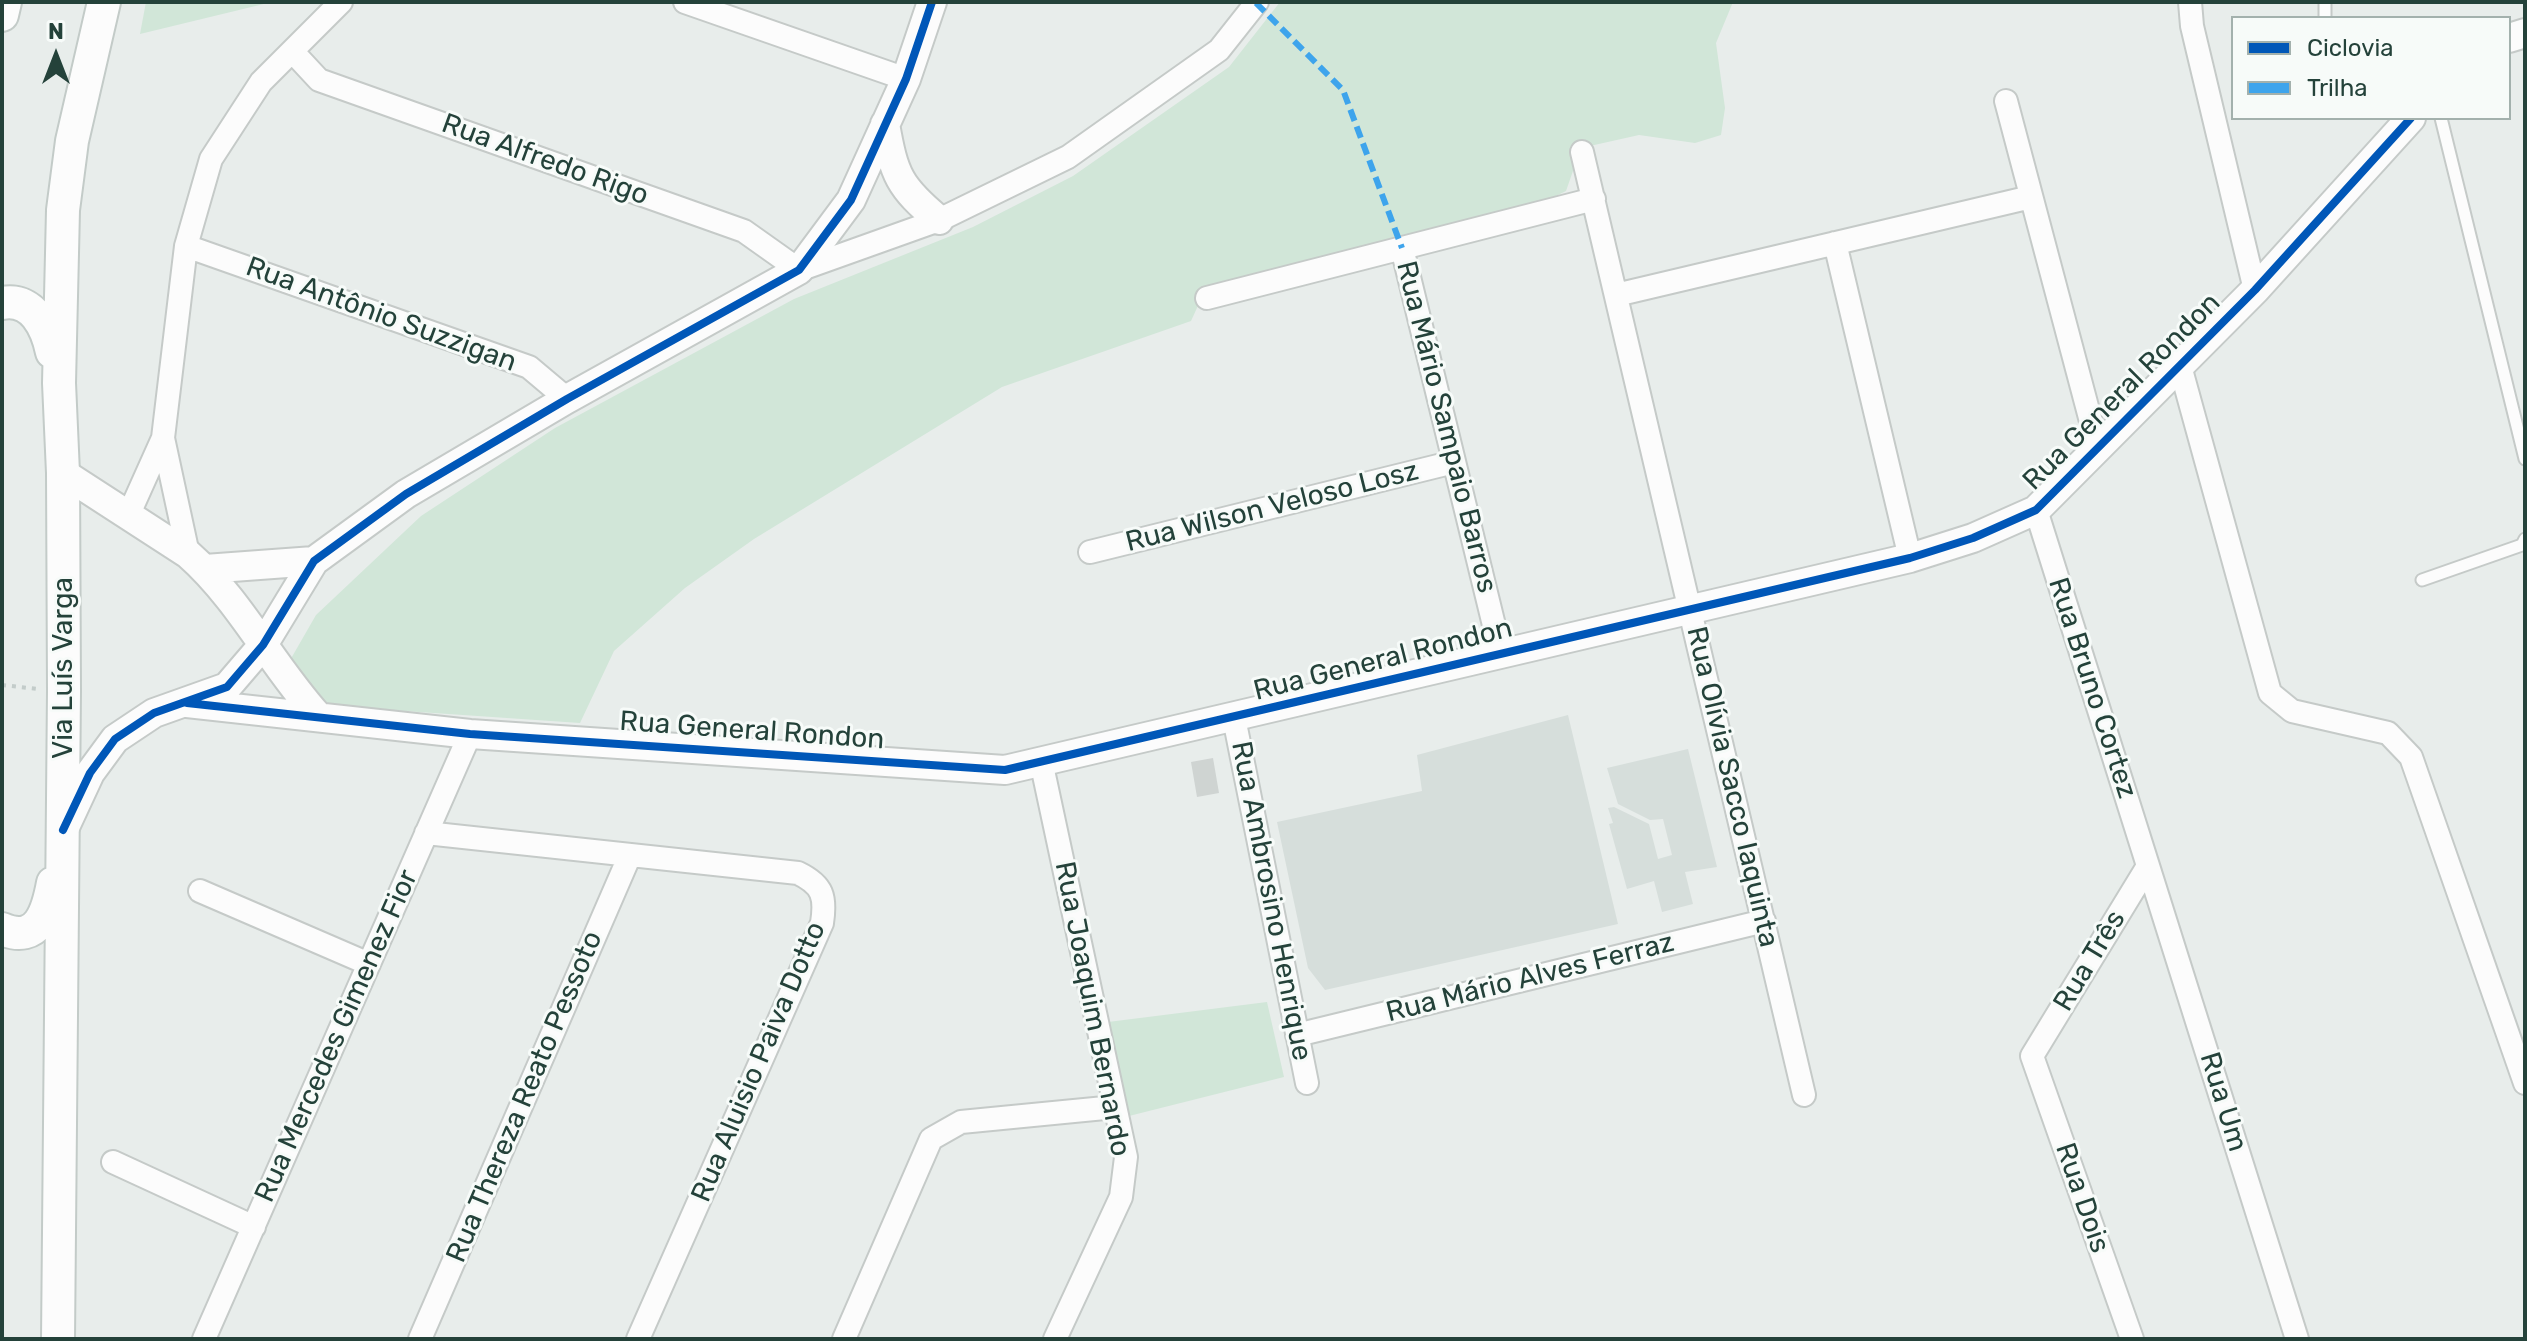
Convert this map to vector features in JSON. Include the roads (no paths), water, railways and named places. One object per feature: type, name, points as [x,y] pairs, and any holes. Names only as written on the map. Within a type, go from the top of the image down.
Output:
[{"type":"main road","points":[[2,15],[5,2]]},
{"type":"main road","name":"Via Luís Varga","points":[[58,1339],[64,691],[63,473],[59,383],[64,196],[72,141],[104,2]]},
{"type":"main road","points":[[2,303],[24,305],[48,330],[59,383]]},
{"type":"main road","points":[[2,929],[11,933],[31,929],[44,920],[50,907],[63,830]]},
{"type":"street","points":[[128,516],[163,438],[186,246],[211,159],[261,82],[341,2]]},
{"type":"street","points":[[685,2],[906,79]]},
{"type":"street","points":[[799,270],[851,200],[906,79],[932,2]]},
{"type":"street","points":[[196,562],[314,561],[406,494],[567,399],[799,270],[939,220],[1068,157],[1219,50],[1255,2]]},
{"type":"street","points":[[2190,2],[2192,26],[2255,290]]},
{"type":"street","name":"Rua Alfredo Rigo","points":[[292,51],[319,80],[744,231],[799,270]]},
{"type":"street","points":[[2006,101],[2098,448]]},
{"type":"street","name":"Rua General Rondon","points":[[187,703],[470,734],[1005,770],[1910,558],[1973,538],[2036,510],[2255,290],[2409,120]]},
{"type":"street","points":[[885,124],[892,165],[908,194],[939,220]]},
{"type":"street","name":"Rua Olívia Sacco Iaquinta","points":[[1582,152],[1804,1095]]},
{"type":"street","points":[[1616,295],[2031,197]]},
{"type":"street","points":[[1207,298],[1594,199]]},
{"type":"street","points":[[1835,243],[1910,558]]},
{"type":"street","name":"Rua Antônio Suzzigan","points":[[186,246],[529,367],[567,399]]},
{"type":"street","name":"Rua Mário Sampaio Barros","points":[[1402,248],[1501,654]]},
{"type":"street","points":[[2180,366],[2270,693],[2292,711],[2388,733],[2411,757],[2525,1083]]},
{"type":"street","points":[[163,438],[196,562]]},
{"type":"street","name":"Rua Wilson Veloso Losz","points":[[1090,552],[1454,462]]},
{"type":"street","points":[[63,473],[196,562],[263,645],[287,681],[317,715]]},
{"type":"street","name":"Rua Bruno Cortez","points":[[2036,510],[2148,866]]},
{"type":"street","name":"Rua General Rondon","points":[[63,830],[90,773],[115,739],[154,713],[227,687],[263,645],[314,561]]},
{"type":"street","name":"Rua Ambrosino Henrique","points":[[1234,718],[1307,1083]]},
{"type":"street","name":"Rua Mercedes Gimenez Fior","points":[[204,1339],[470,734]]},
{"type":"street","name":"Rua Joaquim Bernardo","points":[[1041,761],[1126,1157],[1121,1197],[1055,1339]]},
{"type":"street","name":"Rua Aluisio Paiva Dotto","points":[[426,833],[798,873],[816,882],[826,900],[822,923],[638,1339]]},
{"type":"street","name":"Rua Thereza Reato Pessoto","points":[[420,1339],[630,855]]},
{"type":"street","name":"Rua Três","points":[[2032,1056],[2148,866]]},
{"type":"street","name":"Rua Um","points":[[2148,866],[2297,1339]]},
{"type":"street","points":[[200,891],[369,964]]},
{"type":"street","name":"Rua Mário Alves Ferraz","points":[[1297,1035],[1764,921]]},
{"type":"street","name":"Rua Dois","points":[[2032,1056],[2132,1339]]},
{"type":"street","points":[[844,1339],[931,1139],[961,1122],[1115,1107]]},
{"type":"street","points":[[113,1162],[254,1227]]},
{"type":"lane","points":[[2441,120],[2525,459]]},
{"type":"lane","points":[[2422,580],[2522,545],[2525,539]]}]
